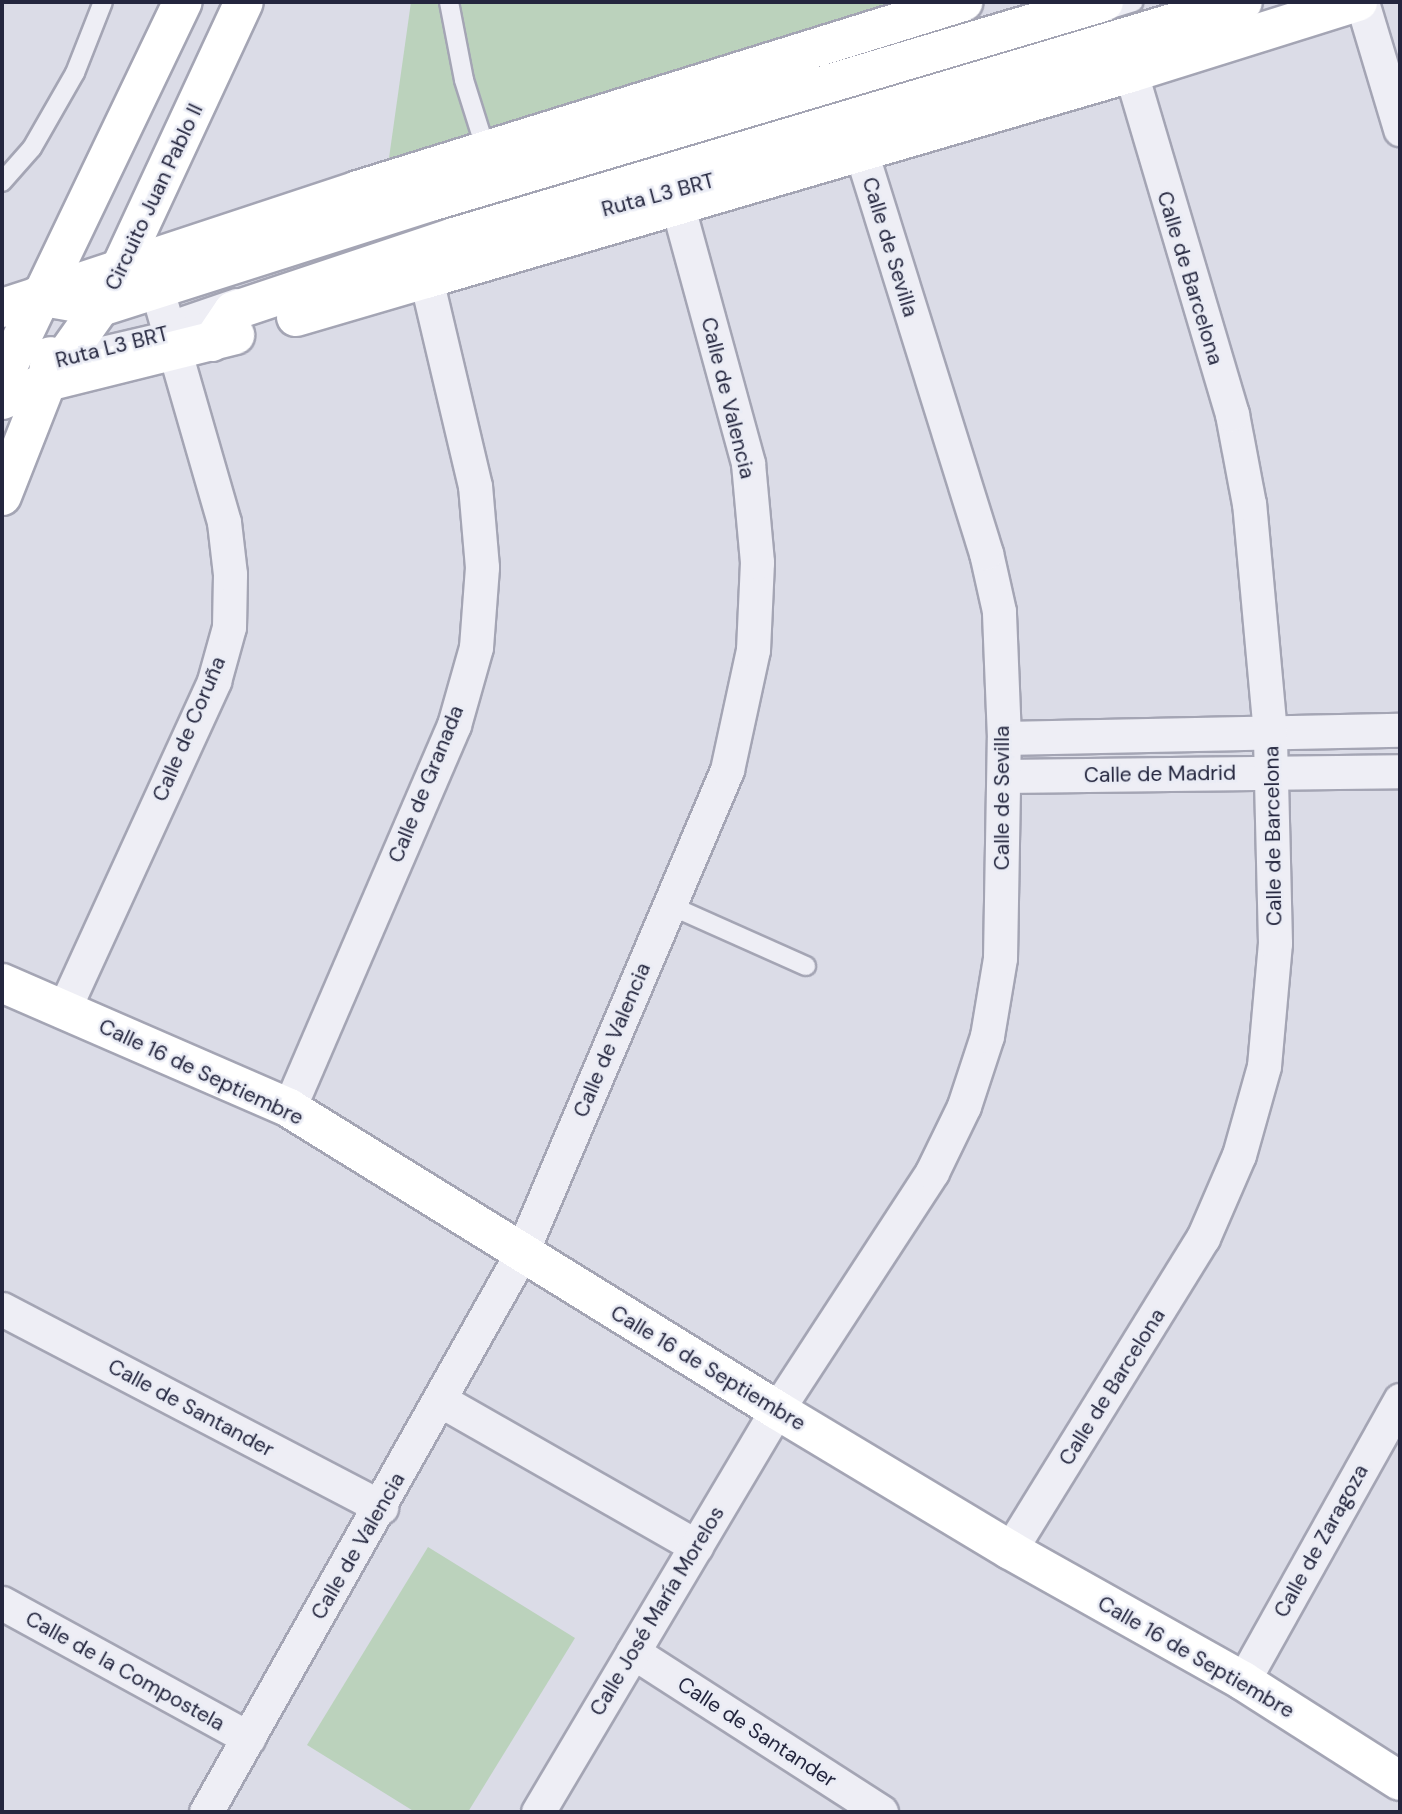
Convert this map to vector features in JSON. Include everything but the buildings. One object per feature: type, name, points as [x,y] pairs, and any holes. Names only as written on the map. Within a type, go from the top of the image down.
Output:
[{"type":"main road","points":[[2,382],[22,315],[183,2]]},
{"type":"main road","name":"Circuito Juan Pablo II","points":[[2,496],[56,366],[136,303],[244,2]]},
{"type":"main road","points":[[2,382],[56,366],[136,303],[486,150],[963,2]]},
{"type":"main road","points":[[220,329],[443,257],[629,164],[1104,2]]},
{"type":"main road","points":[[22,315],[136,303],[629,164],[1243,2]]},
{"type":"main road","points":[[136,303],[220,329],[443,257],[677,203],[1131,73],[1360,2]]},
{"type":"main road","name":"Circuito Juan Pablo II","points":[[22,315],[56,366]]},
{"type":"main road","name":"Calle 16 de Septiembre","points":[[2,983],[289,1108],[777,1410],[1010,1550],[1242,1681],[1400,1782]]},
{"type":"street","points":[[1360,2],[1400,129]]},
{"type":"street","name":"Calle de Barcelona","points":[[1010,1550],[1203,1238],[1239,1155],[1264,1066],[1275,943],[1270,733],[1249,504],[1232,414],[1131,73]]},
{"type":"street","name":"Calle de Sevilla","points":[[777,1410],[932,1172],[964,1105],[987,1036],[1000,958],[1004,738],[999,611],[986,553],[860,149]]},
{"type":"street","name":"Calle de Valencia","points":[[206,1812],[381,1507],[521,1254],[727,770],[752,650],[757,562],[748,463],[677,203]]},
{"type":"street","name":"Calle de Granada","points":[[289,1108],[454,725],[476,647],[482,567],[475,486],[443,257]]},
{"type":"street","name":"Calle de Coruña","points":[[65,1009],[214,681],[229,627],[230,574],[225,522],[136,303]]},
{"type":"street","name":"Calle de Madrid","points":[[1004,738],[1400,730]]},
{"type":"street","name":"Calle de Madrid","points":[[1003,776],[1400,771]]},
{"type":"street","name":"Calle de Santander","points":[[2,1309],[381,1507]]},
{"type":"street","points":[[440,1400],[696,1546]]},
{"type":"street","name":"Calle de Zaragoza","points":[[1242,1681],[1400,1400]]},
{"type":"street","name":"Calle José María Morelos","points":[[538,1812],[777,1410]]},
{"type":"street","name":"Calle de la Compostela","points":[[2,1604],[248,1738]]},
{"type":"street","name":"Calle de Santander","points":[[633,1652],[881,1812]]},
{"type":"lane","points":[[2,182],[32,148],[75,74],[103,2]]},
{"type":"lane","points":[[449,2],[464,80],[486,150]]},
{"type":"lane","points":[[136,303],[354,217],[1062,2]]},
{"type":"lane","points":[[629,164],[1134,2]]},
{"type":"lane","points":[[629,164],[1207,2]]},
{"type":"lane","name":"Ruta L3 BRT","points":[[443,257],[1310,2]]},
{"type":"lane","points":[[669,905],[806,966]]},
{"type":"green space","points":[[411,2],[896,2],[388,165]]},
{"type":"green space","points":[[428,1547],[575,1638],[468,1812],[415,1812],[307,1745]]}]
